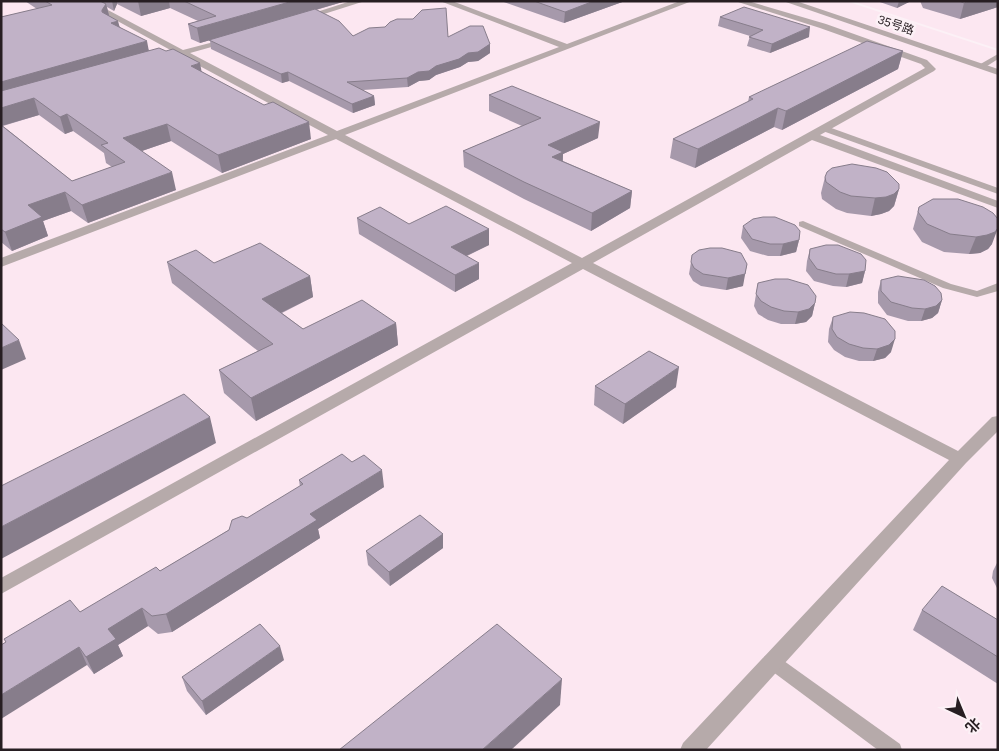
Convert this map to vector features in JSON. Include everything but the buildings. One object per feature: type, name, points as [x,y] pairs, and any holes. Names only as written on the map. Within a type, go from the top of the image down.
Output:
[{"type":"street","points":[[85,1],[336,135],[960,459]]},
{"type":"street","points":[[295,20],[361,1]]},
{"type":"street","points":[[444,1],[566,47]]},
{"type":"street","points":[[1,263],[688,1]]},
{"type":"street","points":[[1,586],[931,69],[924,62],[847,34],[739,1]]},
{"type":"street","name":"35号路","points":[[786,1],[998,72]]},
{"type":"street","points":[[164,58],[239,36]]},
{"type":"street","points":[[810,135],[998,205]]},
{"type":"street","points":[[691,750],[771,661],[998,421]]},
{"type":"lane","points":[[981,66],[998,56]]},
{"type":"lane","points":[[823,128],[998,190]]},
{"type":"lane","points":[[803,224],[947,286],[977,294],[998,286]]},
{"type":"lane","points":[[771,661],[893,750]]},
{"type":"shaded area","points":[[1,1],[846,1],[998,51],[998,750],[1,750]]},
{"type":"shaded area","points":[[852,1],[998,1],[998,49]]}]
